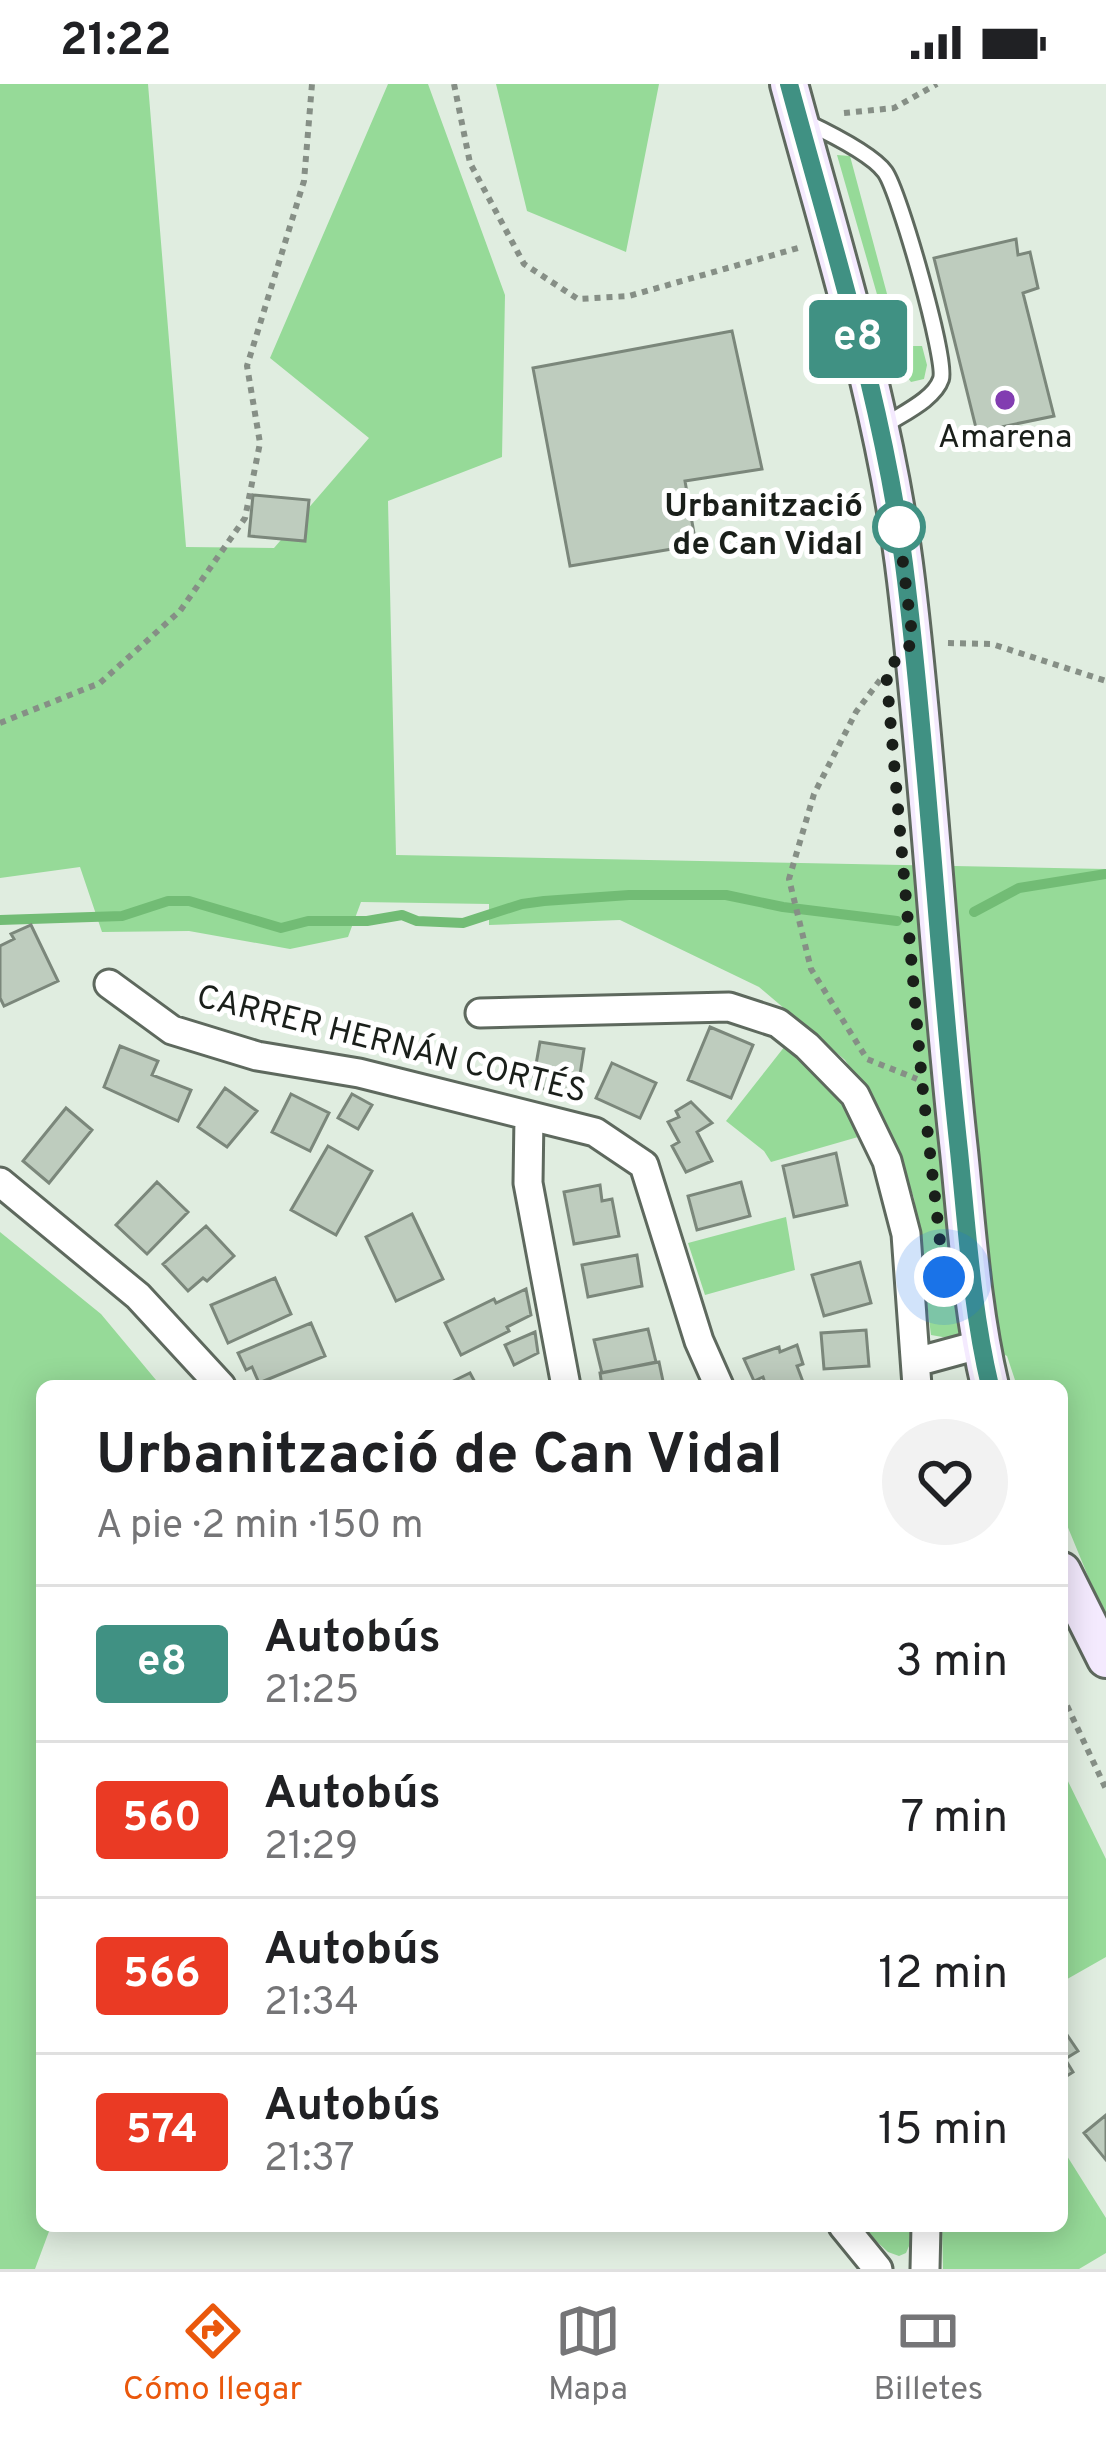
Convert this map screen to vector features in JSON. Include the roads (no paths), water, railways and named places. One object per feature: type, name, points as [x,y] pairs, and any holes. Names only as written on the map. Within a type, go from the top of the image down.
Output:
[{"type":"main road","points":[[794,101],[880,429],[898,523],[913,642],[951,1079],[987,1380]]},
{"type":"main road","points":[[1068,1582],[1106,1658]]},
{"type":"street","name":"CARRER HERNÁN CORTÉS","points":[[109,984],[172,1030],[256,1056],[359,1073],[595,1132],[644,1165],[699,1341],[716,1380]]},
{"type":"street","points":[[480,1013],[729,1007],[778,1023],[855,1095],[887,1161],[906,1234],[916,1374],[982,1344]]},
{"type":"street","points":[[529,1116],[528,1183],[565,1380]]},
{"type":"street","points":[[0,1182],[138,1296],[215,1380]]},
{"type":"street","points":[[848,2232],[878,2269]]},
{"type":"street","points":[[925,2269],[926,2232]]},
{"type":"lane","points":[[794,101],[884,170],[934,327],[943,376],[933,393],[880,429]]},
{"type":"waterway","points":[[974,912],[1019,888],[1106,874]]},
{"type":"waterway","points":[[0,920],[122,916],[168,901],[189,901],[281,928],[308,921],[367,921],[402,915],[417,921],[463,923],[544,901],[726,895],[897,921]]},
{"type":"place","name":"Amarena","points":[[1005,400]]},
{"type":"place","name":"Urbanització de Can Vidal","points":[[899,527]]}]
